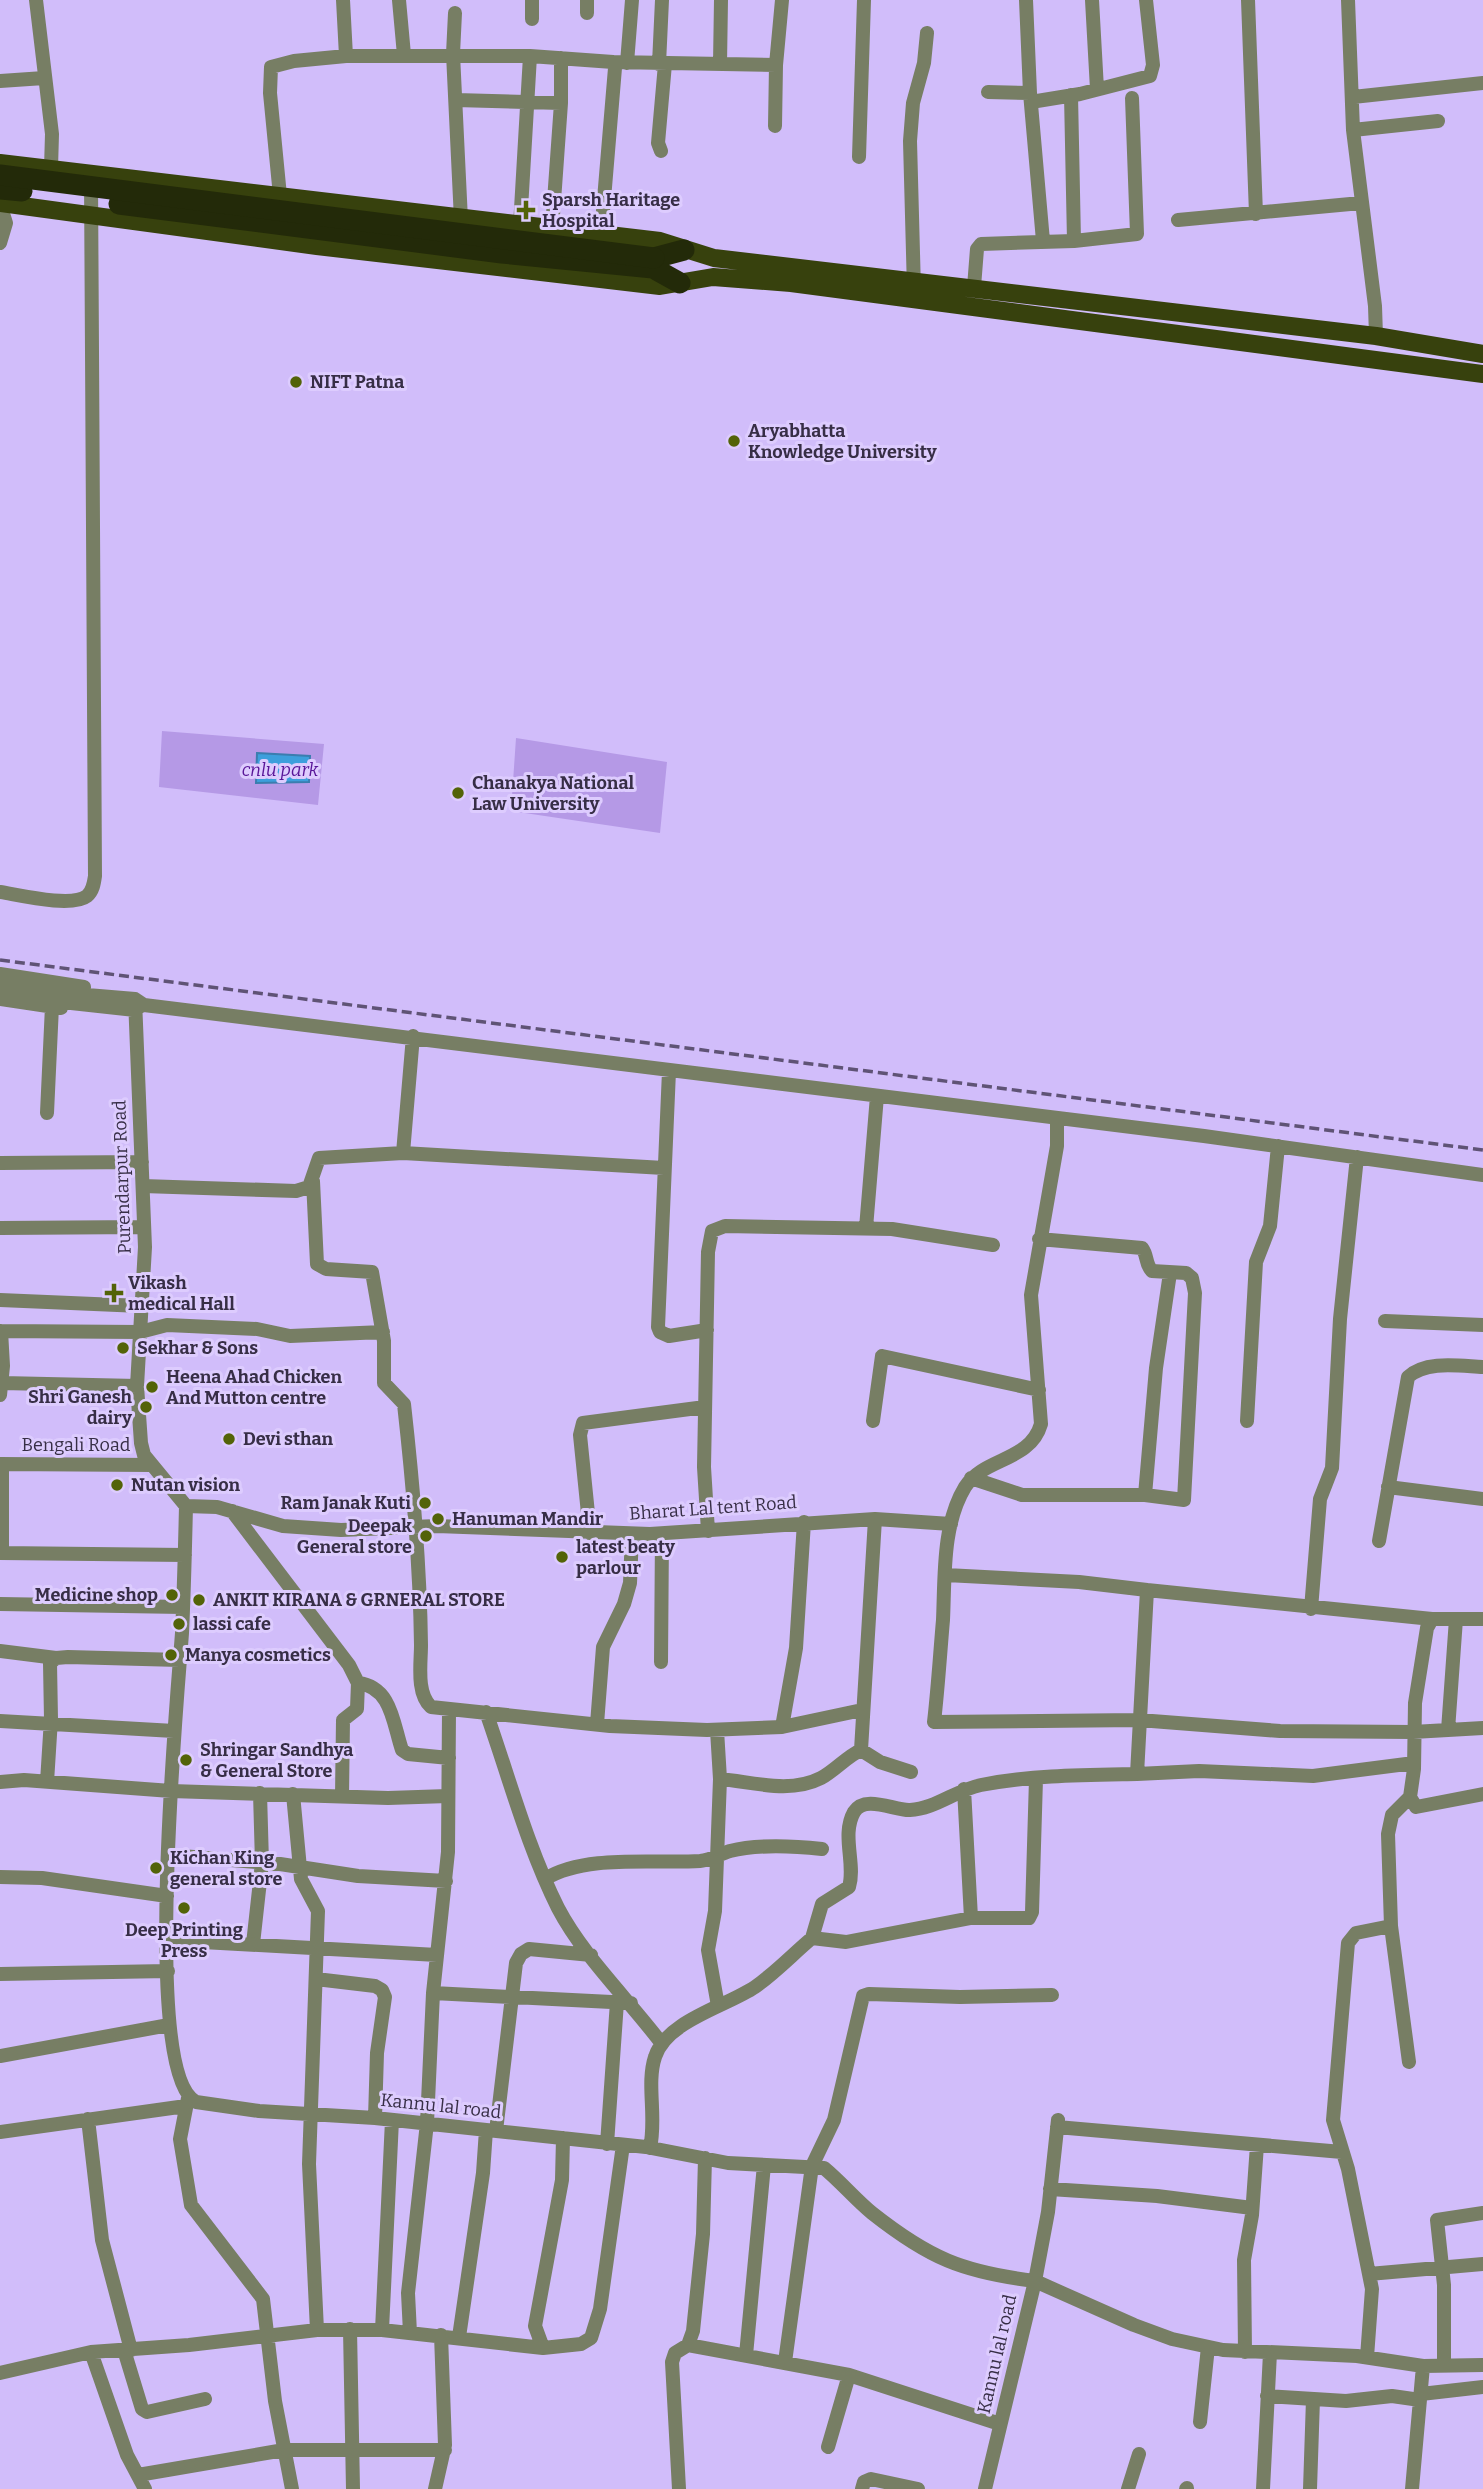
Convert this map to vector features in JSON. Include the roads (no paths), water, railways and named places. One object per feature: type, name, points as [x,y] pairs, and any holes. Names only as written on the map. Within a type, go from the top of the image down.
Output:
[{"type":"highway","points":[[0,176],[653,263],[680,283]]},
{"type":"highway","points":[[0,189],[502,253],[653,263],[684,250]]},
{"type":"main road","points":[[0,163],[461,220],[660,241],[684,250],[713,268],[914,290],[1109,323],[1483,373]]},
{"type":"main road","points":[[0,204],[660,286],[680,283],[713,268]]},
{"type":"main road","points":[[914,290],[974,287],[1376,336],[1483,354]]},
{"type":"main road","points":[[1109,323],[1111,303]]},
{"type":"main road","points":[[1319,350],[1322,329]]},
{"type":"street","points":[[36,0],[52,134],[51,169]]},
{"type":"street","points":[[343,0],[346,56]]},
{"type":"street","points":[[399,0],[404,55]]},
{"type":"street","points":[[532,0],[532,19]]},
{"type":"street","points":[[601,235],[614,79],[620,63],[632,0]]},
{"type":"street","points":[[660,151],[658,143],[662,0]]},
{"type":"street","points":[[720,64],[722,0]]},
{"type":"street","points":[[775,126],[776,65],[782,0]]},
{"type":"street","points":[[859,157],[864,0]]},
{"type":"street","points":[[1026,0],[1043,241]]},
{"type":"street","points":[[1092,0],[1097,89]]},
{"type":"street","points":[[988,92],[1031,97],[1071,95],[1150,76],[1153,65],[1146,0]]},
{"type":"street","points":[[1248,0],[1256,214]]},
{"type":"street","points":[[1348,0],[1353,130],[1376,306],[1376,336]]},
{"type":"street","points":[[455,13],[453,54],[461,220]]},
{"type":"street","points":[[914,290],[910,209],[911,130],[927,33]]},
{"type":"street","points":[[280,196],[270,93],[271,67],[294,61],[346,56],[453,54],[502,58],[595,58],[620,63],[776,65]]},
{"type":"street","points":[[520,226],[530,56]]},
{"type":"street","points":[[552,229],[561,103],[561,58]]},
{"type":"street","points":[[0,81],[44,78]]},
{"type":"street","points":[[1353,97],[1483,83]]},
{"type":"street","points":[[1071,95],[1074,241]]},
{"type":"street","points":[[974,287],[977,248],[981,244],[1074,241],[1137,234],[1132,98]]},
{"type":"street","points":[[456,100],[561,103]]},
{"type":"street","points":[[1353,130],[1438,121]]},
{"type":"street","points":[[0,892],[73,901],[86,897],[93,889],[95,876],[91,173]]},
{"type":"street","points":[[1178,219],[1361,203]]},
{"type":"street","points":[[0,204],[6,223],[0,243]]},
{"type":"street","points":[[0,975],[77,985],[91,989],[99,996]]},
{"type":"street","points":[[0,987],[76,1009],[77,1001]]},
{"type":"street","points":[[77,1001],[99,996],[138,1004]]},
{"type":"street","points":[[0,999],[53,1001]]},
{"type":"street","points":[[47,1113],[53,1001]]},
{"type":"street","points":[[77,1001],[138,1004],[413,1036],[669,1071],[1278,1146],[1483,1175]]},
{"type":"street","name":"Purendarpur Road","points":[[138,1004],[144,1227],[137,1386],[141,1443],[152,1465],[186,1506]]},
{"type":"street","points":[[403,1153],[413,1036]]},
{"type":"street","points":[[669,1071],[659,1327],[660,1332],[668,1336],[707,1329]]},
{"type":"street","points":[[866,1228],[877,1096]]},
{"type":"street","points":[[1057,1118],[1057,1146],[1039,1239],[1031,1303],[1041,1424],[1032,1443],[971,1478],[951,1524],[934,1722],[1139,1720],[1261,1731],[1413,1732],[1483,1728]]},
{"type":"street","points":[[1247,1421],[1256,1262],[1270,1226],[1278,1146]]},
{"type":"street","points":[[143,1186],[296,1191],[309,1187],[320,1158],[403,1153],[664,1168]]},
{"type":"street","points":[[1311,1609],[1320,1499],[1332,1468],[1340,1319],[1357,1157]]},
{"type":"street","points":[[0,1163],[142,1162]]},
{"type":"street","points":[[313,1181],[317,1264],[326,1269],[372,1272],[383,1332],[384,1383],[404,1404],[415,1528],[423,1698],[430,1707],[597,1724],[717,1730],[782,1727],[862,1710]]},
{"type":"street","points":[[0,1228],[144,1227]]},
{"type":"street","points":[[708,1531],[705,1407],[708,1252],[712,1231],[718,1227],[866,1228],[993,1245]]},
{"type":"street","points":[[971,1478],[999,1490],[1022,1495],[1145,1495],[1184,1500],[1195,1285],[1186,1273],[1152,1271],[1142,1248],[1039,1239]]},
{"type":"street","points":[[1145,1495],[1156,1368],[1170,1273]]},
{"type":"street","points":[[0,1300],[141,1306]]},
{"type":"street","points":[[1385,1321],[1483,1325]]},
{"type":"street","points":[[137,1386],[1,1389],[0,1331],[140,1332],[167,1325],[257,1329],[290,1336],[383,1332]]},
{"type":"street","points":[[873,1421],[882,1356],[1039,1390]]},
{"type":"street","points":[[1379,1541],[1408,1377],[1414,1371],[1435,1366],[1483,1367]]},
{"type":"street","points":[[590,1533],[580,1435],[583,1423],[705,1407]]},
{"type":"street","points":[[1,1464],[1,1553],[185,1555]]},
{"type":"street","name":"Bengali Road","points":[[1,1464],[152,1465]]},
{"type":"street","points":[[1388,1487],[1483,1499]]},
{"type":"street","points":[[186,1506],[167,1896],[169,2025],[178,2078],[187,2102],[180,2139],[191,2205],[263,2299],[292,2489]]},
{"type":"street","name":"Bharat Lal tent Road","points":[[186,1506],[206,1506],[232,1511],[295,1528],[662,1534],[875,1519],[951,1524]]},
{"type":"street","points":[[232,1511],[349,1665],[358,1683],[357,1709],[343,1720],[342,1727],[342,1796]]},
{"type":"street","points":[[861,1749],[862,1710],[871,1626],[875,1519]]},
{"type":"street","points":[[782,1727],[796,1648],[804,1522]]},
{"type":"street","points":[[597,1724],[603,1647],[624,1604],[630,1583],[632,1534]]},
{"type":"street","points":[[661,1661],[662,1534]]},
{"type":"street","points":[[946,1575],[1079,1582],[1252,1599],[1311,1609],[1432,1619],[1483,1619]]},
{"type":"street","points":[[1137,1774],[1147,1590]]},
{"type":"street","points":[[0,1604],[183,1607]]},
{"type":"street","points":[[1409,2062],[1391,1926],[1389,1823],[1409,1797],[1413,1732],[1427,1629],[1432,1619]]},
{"type":"street","points":[[1448,1730],[1456,1619]]},
{"type":"street","points":[[0,1651],[56,1658],[180,1660]]},
{"type":"street","points":[[47,1782],[51,1723],[49,1672],[50,1663],[56,1658]]},
{"type":"street","points":[[358,1683],[377,1690],[387,1703],[402,1750],[408,1754],[449,1758]]},
{"type":"street","points":[[410,2333],[408,2293],[427,2123],[433,1993],[446,1881],[449,1711]]},
{"type":"street","points":[[486,1712],[545,1879],[564,1918],[624,2002],[662,2044]]},
{"type":"street","points":[[0,1721],[174,1731]]},
{"type":"street","points":[[717,1730],[720,1779],[715,1911],[708,1950],[718,2006]]},
{"type":"street","points":[[861,1749],[880,1762],[911,1772]]},
{"type":"street","points":[[720,1779],[804,1785],[824,1776],[846,1757],[861,1749]]},
{"type":"street","points":[[650,2148],[655,2122],[653,2067],[662,2044],[718,2006],[756,1986],[812,1938],[822,1904],[849,1887],[848,1852],[854,1812],[870,1804],[908,1810],[919,1809],[964,1789],[1036,1779],[1213,1772],[1313,1776],[1413,1763]]},
{"type":"street","points":[[812,1938],[858,1940],[971,1918],[1023,1920],[1032,1912],[1036,1779]]},
{"type":"street","points":[[0,1782],[47,1782],[171,1791],[448,1797]]},
{"type":"street","points":[[964,1789],[971,1918]]},
{"type":"street","points":[[253,1944],[262,1863],[260,1793]]},
{"type":"street","points":[[293,1794],[301,1879],[318,1911],[309,2164],[317,2330]]},
{"type":"street","points":[[1409,1797],[1416,1807],[1428,1807],[1483,1794]]},
{"type":"street","points":[[545,1879],[569,1867],[664,1860],[695,1861],[759,1848],[822,1849]]},
{"type":"street","points":[[169,1855],[299,1866],[358,1876],[446,1881]]},
{"type":"street","points":[[0,1877],[42,1878],[167,1896]]},
{"type":"street","points":[[1367,2357],[1373,2313],[1369,2274],[1333,2110],[1348,1942],[1356,1933],[1391,1926]]},
{"type":"street","points":[[167,1940],[437,1955]]},
{"type":"street","points":[[460,2337],[516,1963],[521,1954],[529,1949],[592,1955]]},
{"type":"street","points":[[0,1974],[168,1971]]},
{"type":"street","points":[[316,1979],[374,1986],[382,1990],[385,1997],[377,2053],[375,2118]]},
{"type":"street","points":[[433,1993],[624,2002]]},
{"type":"street","points":[[785,2362],[812,2166],[834,2120],[863,1996],[1052,1994]]},
{"type":"street","points":[[607,2144],[624,2002]]},
{"type":"street","points":[[0,2056],[169,2025]]},
{"type":"street","points":[[0,2133],[187,2102]]},
{"type":"street","name":"Kannu lal road","points":[[187,2102],[427,2123],[650,2148],[728,2164],[824,2168],[872,2213],[942,2260],[967,2270],[1035,2281],[985,2489]]},
{"type":"street","points":[[88,2119],[102,2240],[142,2409],[146,2412],[205,2399]]},
{"type":"street","points":[[382,2330],[392,2120]]},
{"type":"street","points":[[1342,2152],[1257,2146],[1058,2124],[1035,2281],[1113,2317],[1172,2339],[1208,2347],[1245,2352],[1367,2357],[1423,2366],[1483,2365]]},
{"type":"street","points":[[543,2348],[536,2326],[562,2180],[562,2138]]},
{"type":"street","points":[[0,2373],[91,2352],[317,2330],[382,2330],[543,2348],[571,2347],[591,2338],[604,2284],[623,2145]]},
{"type":"street","points":[[1245,2352],[1244,2260],[1257,2146]]},
{"type":"street","points":[[679,2489],[672,2362],[675,2353],[688,2345],[693,2331],[703,2234],[705,2158]]},
{"type":"street","points":[[746,2355],[764,2165]]},
{"type":"street","points":[[1050,2189],[1157,2196],[1252,2208]]},
{"type":"street","points":[[1444,2366],[1443,2266],[1437,2220],[1483,2213]]},
{"type":"street","points":[[1369,2274],[1483,2264]]},
{"type":"street","points":[[350,2329],[353,2489]]},
{"type":"street","points":[[435,2489],[445,2450],[441,2336]]},
{"type":"street","points":[[688,2345],[849,2375],[1000,2424]]},
{"type":"street","points":[[1200,2422],[1208,2347]]},
{"type":"street","points":[[91,2352],[123,2443],[145,2489]]},
{"type":"street","points":[[1262,2489],[1270,2353]]},
{"type":"street","points":[[1412,2489],[1423,2366]]},
{"type":"street","points":[[828,2447],[849,2375]]},
{"type":"street","points":[[1267,2396],[1346,2401],[1392,2396],[1421,2397],[1483,2387]]},
{"type":"street","points":[[1310,2489],[1314,2399]]},
{"type":"street","points":[[138,2475],[284,2450],[445,2450]]},
{"type":"street","points":[[1128,2489],[1139,2454]]},
{"type":"street","points":[[862,2489],[864,2482],[871,2479],[918,2489]]},
{"type":"water","points":[[257,753],[310,756],[309,782],[256,783]]},
{"type":"railway","points":[[0,960],[1483,1150]]},
{"type":"place","name":"Sparsh Haritage Hospital","points":[[526,210]]},
{"type":"place","name":"NIFT Patna","points":[[296,382]]},
{"type":"place","name":"Aryabhatta Knowledge University","points":[[734,441]]},
{"type":"place","name":"Chanakya National Law University","points":[[458,793]]},
{"type":"place","name":"Vikash medical Hall","points":[[114,1293]]},
{"type":"place","name":"Sekhar & Sons","points":[[123,1348]]},
{"type":"place","name":"Heena Ahad Chicken And Mutton centre","points":[[152,1387]]},
{"type":"place","name":"Shri Ganesh dairy","points":[[146,1407]]},
{"type":"place","name":"Devi sthan","points":[[229,1439]]},
{"type":"place","name":"Nutan vision","points":[[117,1485]]},
{"type":"place","name":"Ram Janak Kuti","points":[[425,1503]]},
{"type":"place","name":"Hanuman Mandir","points":[[438,1519]]},
{"type":"place","name":"Deepak General store","points":[[426,1536]]},
{"type":"place","name":"latest beaty parlour","points":[[562,1557]]},
{"type":"place","name":"Medicine shop","points":[[172,1595]]},
{"type":"place","name":"ANKIT KIRANA & GRNERAL STORE","points":[[199,1600]]},
{"type":"place","name":"lassi cafe","points":[[179,1624]]},
{"type":"place","name":"Manya cosmetics","points":[[171,1655]]},
{"type":"place","name":"Shringar Sandhya & General Store","points":[[186,1760]]},
{"type":"place","name":"Kichan King general store","points":[[156,1868]]},
{"type":"place","name":"Deep Printing Press","points":[[184,1908]]},
{"type":"park label","name":"cnlu park","points":[[280,770]]}]
